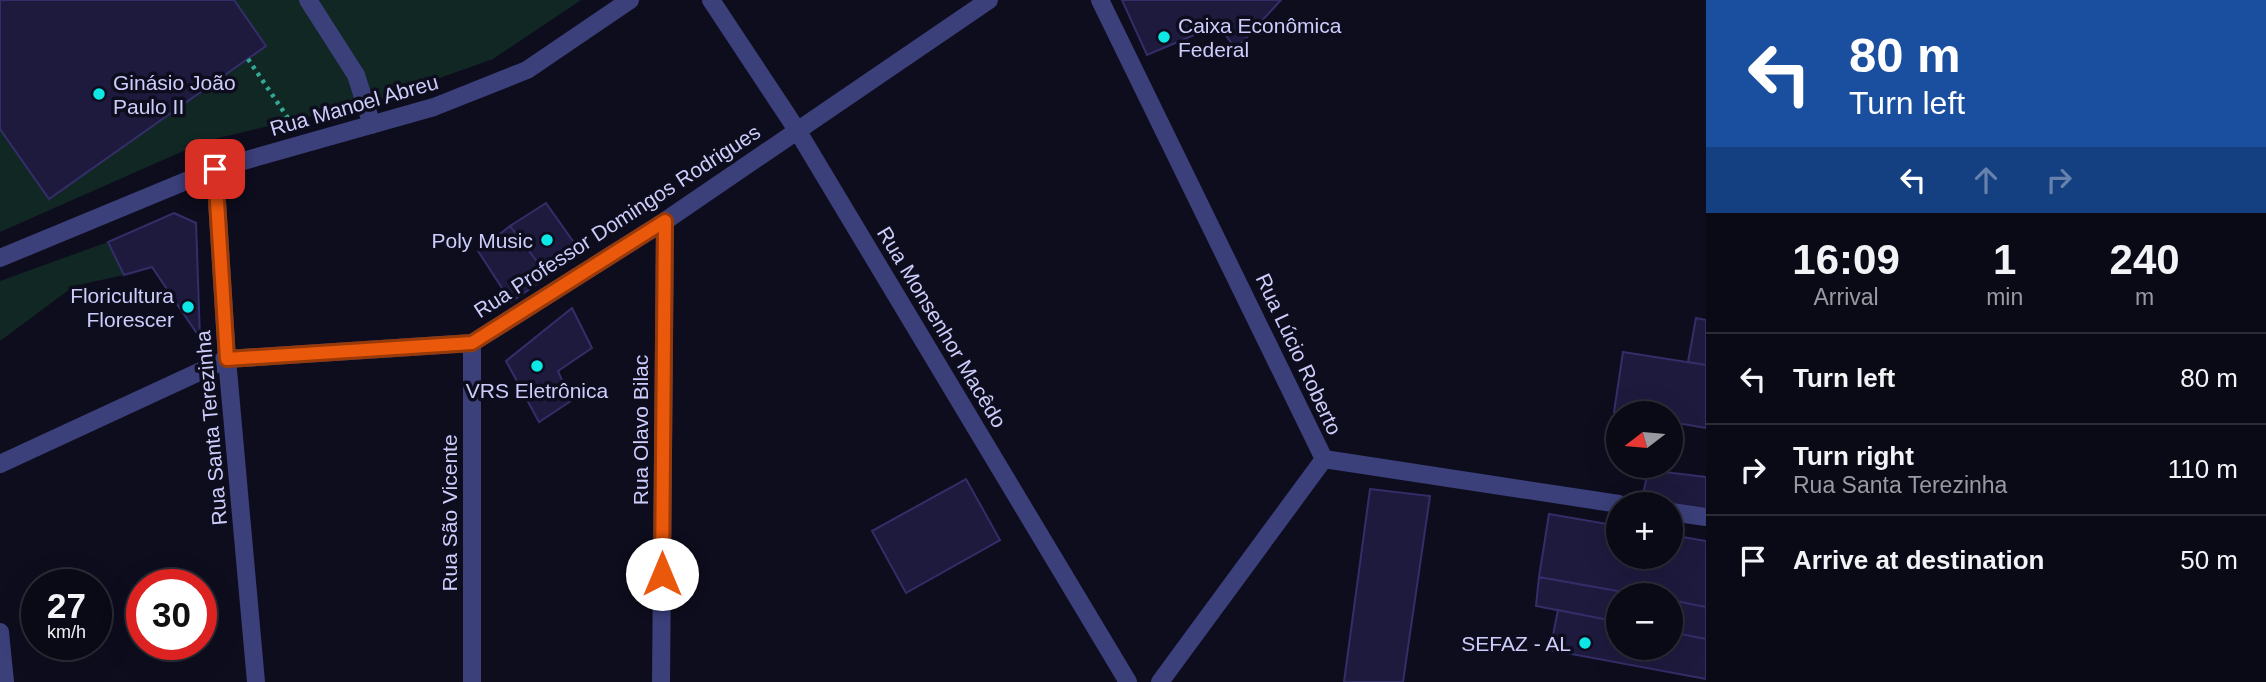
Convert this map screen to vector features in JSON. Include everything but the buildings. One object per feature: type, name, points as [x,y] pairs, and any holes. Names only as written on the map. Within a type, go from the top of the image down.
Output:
[{"type":"street","points":[[308,0],[356,75],[372,125]]},
{"type":"street","name":"Rua Manoel Abreu","points":[[0,258],[215,169],[434,107],[527,70],[630,0]]},
{"type":"street","name":"Rua Monsenhor Macêdo","points":[[711,0],[797,130],[1128,682]]},
{"type":"street","name":"Rua Professor Domingos Rodrigues","points":[[2,457],[227,359],[472,343],[665,221],[989,0]]},
{"type":"street","name":"Rua Lúcio Roberto","points":[[1100,0],[1324,459],[1606,502]]},
{"type":"street","name":"Rua Santa Terezinha","points":[[215,169],[227,359],[256,682]]},
{"type":"street","name":"Rua Olavo Bilac","points":[[662,682],[665,221]]},
{"type":"street","name":"Rua São Vicente","points":[[472,343],[472,682]]},
{"type":"street","points":[[0,477],[2,457]]},
{"type":"street","points":[[1160,682],[1324,459]]},
{"type":"street","points":[[1683,514],[1706,517]]},
{"type":"street","points":[[0,632],[5,682]]},
{"type":"path","points":[[248,59],[290,121]]},
{"type":"green space","points":[[0,0],[581,0],[493,59],[378,100],[206,141],[0,232]]},
{"type":"green space","points":[[108,242],[124,275],[74,286],[0,341],[0,281]]},
{"type":"place","name":"Caixa Econômica Federal","points":[[1164,37]]},
{"type":"place","name":"Ginásio João Paulo II","points":[[99,94]]},
{"type":"place","name":"Poly Music","points":[[547,240]]},
{"type":"place","name":"Floricultura Florescer","points":[[188,307]]},
{"type":"place","name":"VRS Eletrônica","points":[[537,366]]},
{"type":"place","name":"SEFAZ - AL","points":[[1585,643]]},
{"type":"route","points":[[215,169],[227,359],[472,343],[665,221],[662,574]]}]
